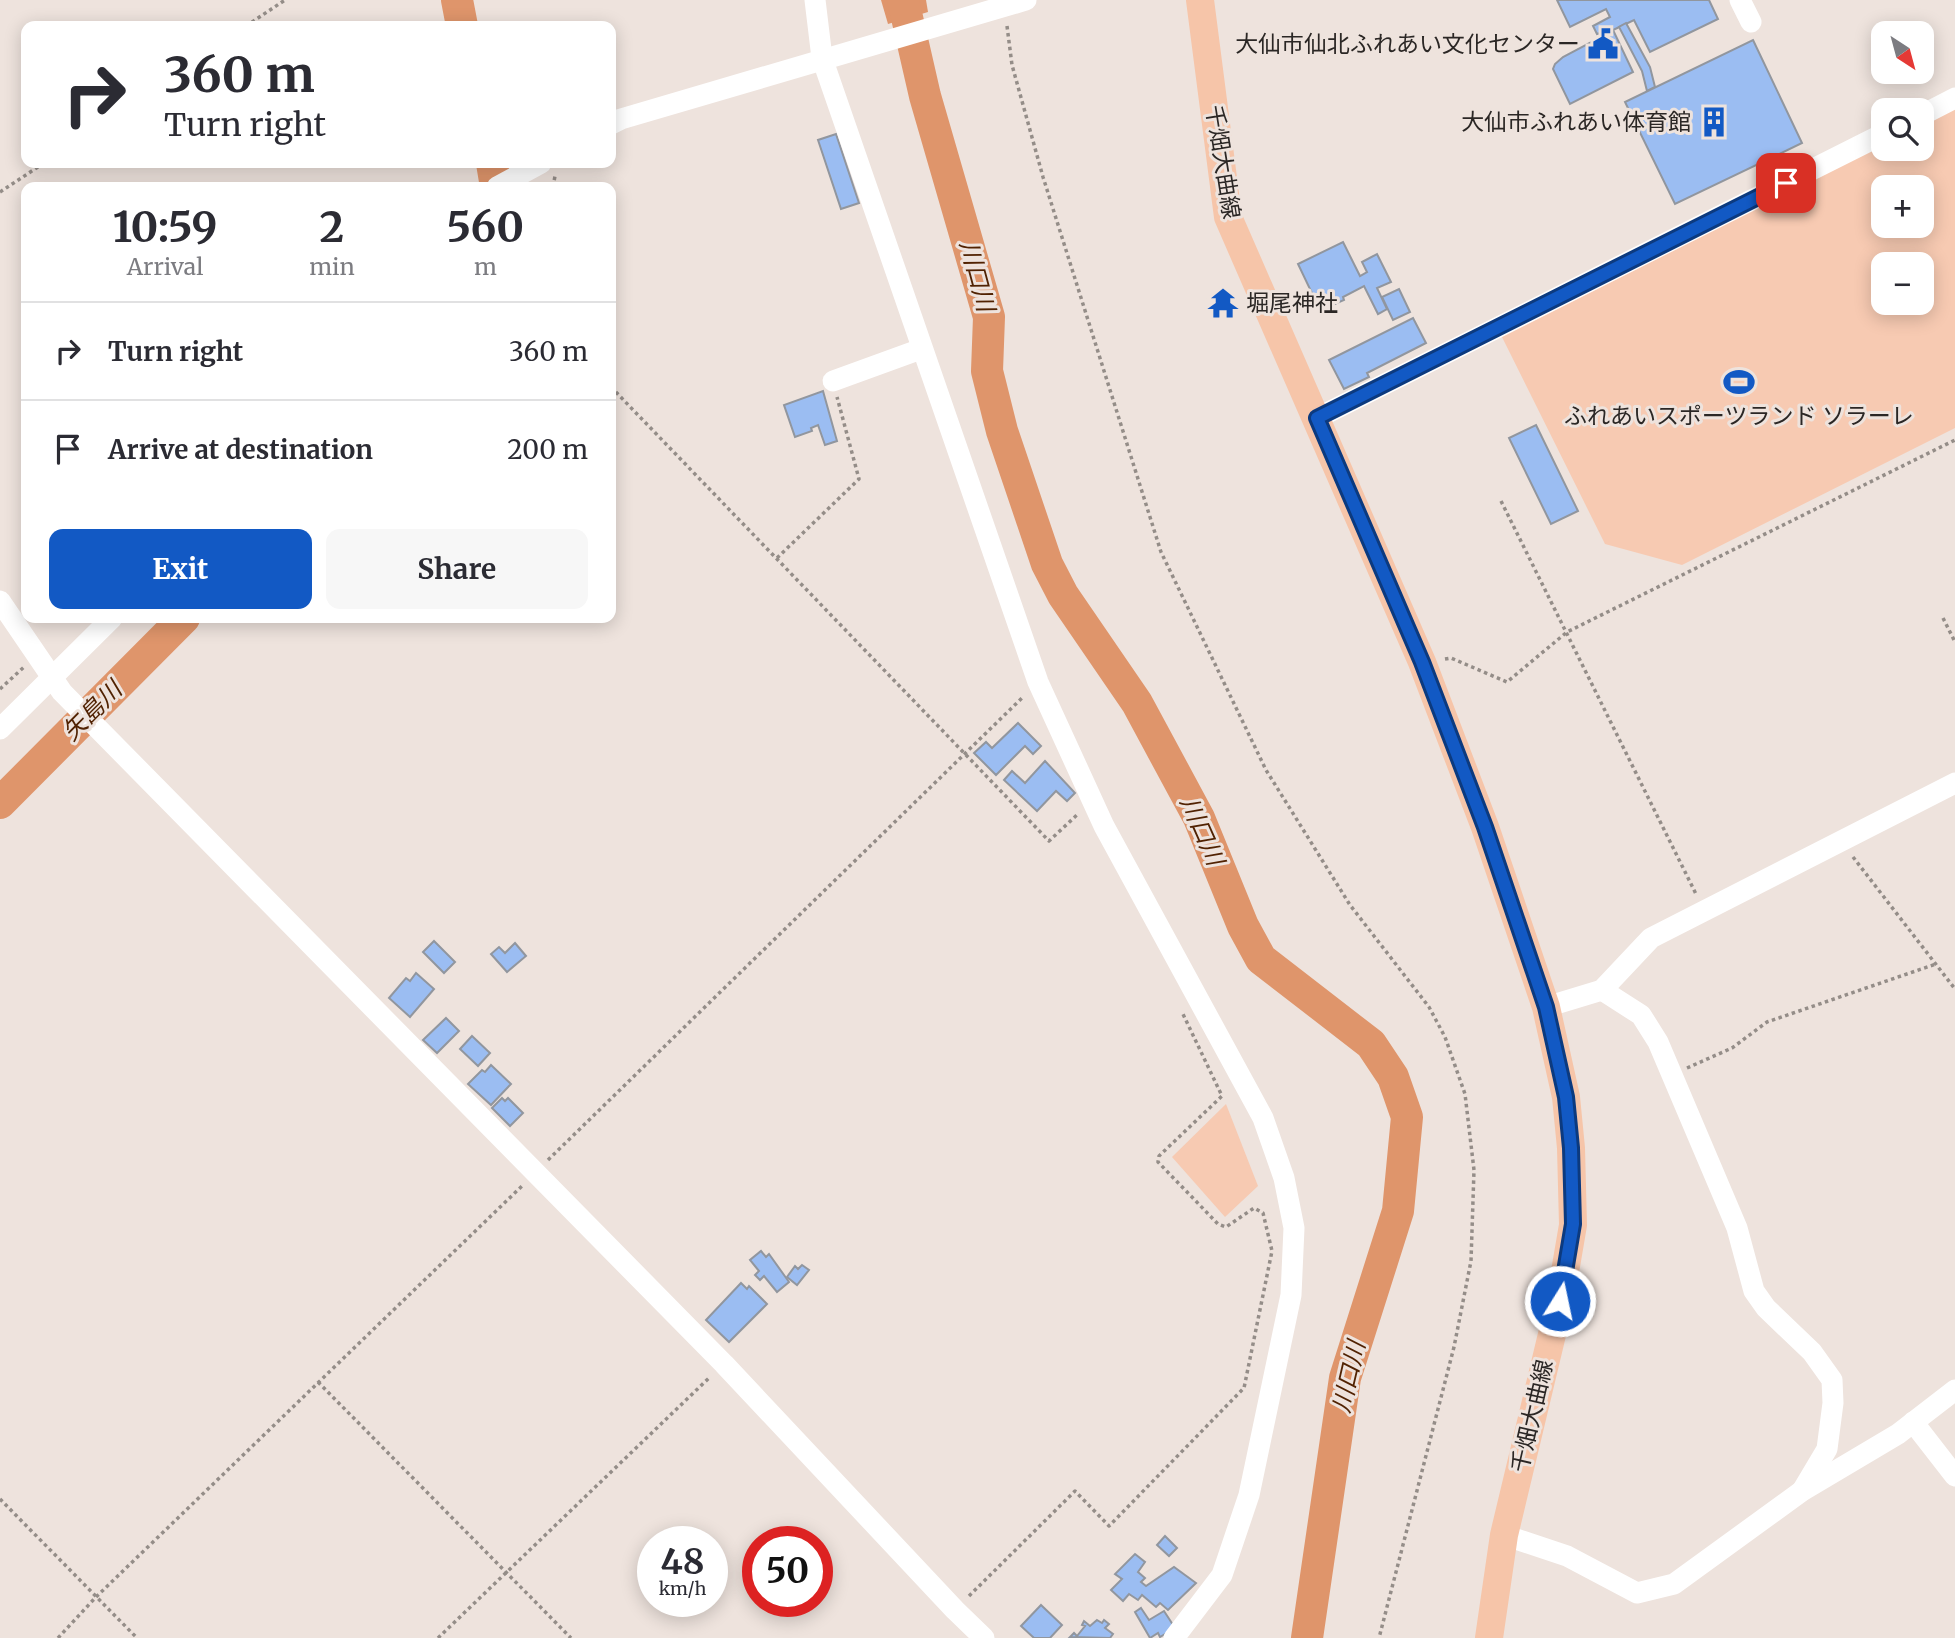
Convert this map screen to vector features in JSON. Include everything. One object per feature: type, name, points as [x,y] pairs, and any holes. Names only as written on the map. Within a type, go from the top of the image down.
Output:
[{"type":"main road","name":"千畑大曲線","points":[[1200,0],[1228,217],[1422,662],[1485,827],[1546,1007],[1566,1097],[1571,1148],[1573,1224],[1560,1301],[1504,1535],[1489,1638]]},
{"type":"street","points":[[815,0],[821,58],[920,349],[1086,810],[1104,826],[1263,1118],[1283,1178],[1294,1228],[1294,1269],[1285,1332],[1249,1495],[1222,1575],[1174,1638]]},
{"type":"street","points":[[1740,0],[1751,22]]},
{"type":"street","points":[[616,122],[821,58],[1007,5]]},
{"type":"street","points":[[1934,109],[1955,98]]},
{"type":"street","points":[[1317,418],[1871,140]]},
{"type":"street","points":[[506,182],[532,168]]},
{"type":"street","points":[[834,381],[920,349]]},
{"type":"street","points":[[0,601],[57,685],[115,748],[724,1364],[984,1638]]},
{"type":"street","points":[[0,729],[57,685],[108,623]]},
{"type":"street","points":[[1546,1007],[1602,990],[1651,938],[1955,783]]},
{"type":"street","points":[[1602,990],[1641,1015],[1658,1042],[1737,1228],[1754,1291],[1766,1308],[1812,1352],[1832,1380],[1833,1403],[1827,1449],[1802,1491]]},
{"type":"street","points":[[1504,1535],[1567,1556],[1637,1593],[1675,1584],[1802,1491],[1913,1422],[1955,1390]]},
{"type":"street","points":[[1913,1422],[1955,1476]]},
{"type":"path","points":[[254,21],[285,0]]},
{"type":"path","points":[[1007,5],[1012,65],[1043,177],[1161,552],[1266,770],[1350,905],[1429,1007],[1446,1037],[1465,1094],[1475,1170],[1471,1261],[1454,1347],[1379,1638]]},
{"type":"path","points":[[0,192],[36,168]]},
{"type":"path","points":[[777,558],[859,479],[834,381]]},
{"type":"path","points":[[616,392],[1049,841],[1086,810]]},
{"type":"path","points":[[1422,662],[1451,658],[1507,682],[1567,632],[1955,440]]},
{"type":"path","points":[[1501,501],[1704,911]]},
{"type":"path","points":[[1943,618],[1955,642]]},
{"type":"path","points":[[0,689],[37,655]]},
{"type":"path","points":[[1083,827],[1086,810]]},
{"type":"path","points":[[1841,841],[1955,989]]},
{"type":"path","points":[[1672,1074],[1732,1048],[1767,1022],[1936,964]]},
{"type":"path","points":[[955,1610],[1075,1491],[1110,1526],[1244,1388],[1272,1251],[1263,1213],[1254,1208],[1226,1227],[1218,1224],[1158,1162],[1159,1156],[1222,1096],[1178,1005]]},
{"type":"path","points":[[439,1638],[724,1364]]},
{"type":"path","points":[[318,1382],[571,1638]]},
{"type":"path","points":[[0,1499],[137,1638]]},
{"type":"shaded area","points":[[881,0],[926,0],[928,12],[888,24]]},
{"type":"shaded area","name":"ふれあいスポーツランド ソラーレ","points":[[1955,106],[1955,428],[1682,565],[1605,544],[1501,335],[1871,149],[1871,161],[1934,161],[1934,117]]},
{"type":"shaded area","points":[[1226,1104],[1258,1186],[1225,1217],[1172,1157]]},
{"type":"building","name":"大仙市仙北ふれあい文化センター","points":[[1557,0],[1709,0],[1718,19],[1650,52],[1634,20],[1613,30],[1633,72],[1570,104],[1553,69],[1555,64],[1603,36],[1601,33],[1597,34],[1593,26],[1610,17],[1606,9],[1570,27]]},
{"type":"building","points":[[1626,23],[1650,67],[1655,87],[1647,91],[1642,71],[1619,27]]},
{"type":"building","name":"大仙市ふれあい体育館","points":[[1753,40],[1802,143],[1675,204],[1625,102]]},
{"type":"building","points":[[836,134],[859,203],[841,209],[818,140]]},
{"type":"building","points":[[1343,242],[1360,276],[1367,272],[1362,262],[1377,254],[1391,282],[1377,288],[1387,309],[1378,314],[1364,286],[1343,297],[1344,300],[1319,308],[1298,264]]},
{"type":"building","points":[[1399,289],[1410,312],[1393,320],[1382,297]]},
{"type":"building","points":[[1413,318],[1426,343],[1367,373],[1369,377],[1344,389],[1329,360]]},
{"type":"building","points":[[823,391],[837,441],[825,445],[818,425],[811,428],[812,431],[795,437],[784,405]]},
{"type":"building","points":[[1536,425],[1578,511],[1551,524],[1509,438]]},
{"type":"building","points":[[1018,723],[1041,746],[1033,754],[1025,746],[996,775],[974,753],[986,742],[992,748]]},
{"type":"building","points":[[1045,761],[1075,793],[1067,801],[1056,791],[1037,811],[1004,780],[1012,771],[1025,783]]},
{"type":"building","points":[[434,941],[455,962],[444,973],[423,952]]},
{"type":"building","points":[[515,943],[526,956],[507,972],[491,954],[499,947],[505,953]]},
{"type":"building","points":[[416,973],[434,989],[410,1017],[389,998],[406,978],[410,981]]},
{"type":"building","points":[[446,1018],[459,1031],[437,1053],[423,1040]]},
{"type":"building","points":[[472,1036],[490,1053],[478,1066],[460,1049]]},
{"type":"building","points":[[491,1065],[511,1084],[491,1105],[468,1084]]},
{"type":"building","points":[[502,1098],[505,1101],[508,1098],[523,1113],[510,1126],[492,1108]]},
{"type":"building","points":[[761,1251],[766,1257],[769,1254],[789,1282],[777,1292],[764,1276],[760,1280],[755,1275],[759,1271],[750,1260]]},
{"type":"building","points":[[802,1265],[809,1270],[797,1285],[787,1277],[795,1266],[798,1269]]},
{"type":"building","points":[[741,1283],[747,1289],[749,1286],[767,1304],[729,1342],[706,1320]]},
{"type":"building","points":[[1165,1536],[1177,1548],[1169,1556],[1157,1545]]},
{"type":"building","points":[[1135,1554],[1145,1562],[1138,1572],[1145,1578],[1141,1582],[1146,1586],[1174,1567],[1196,1583],[1168,1610],[1160,1603],[1156,1607],[1142,1595],[1138,1600],[1129,1594],[1123,1601],[1111,1590],[1122,1579],[1115,1574]]},
{"type":"building","points":[[1041,1605],[1062,1625],[1050,1638],[1034,1638],[1021,1626]]},
{"type":"building","points":[[1141,1608],[1149,1620],[1164,1611],[1175,1628],[1160,1637],[1158,1633],[1150,1638],[1135,1612]]},
{"type":"building","points":[[1097,1620],[1102,1623],[1104,1620],[1109,1624],[1105,1628],[1113,1634],[1110,1638],[1070,1637],[1074,1633],[1077,1636],[1085,1626],[1082,1625],[1084,1621],[1090,1626]]},
{"type":"waterway","name":"矢島川","points":[[457,0],[461,21]]},
{"type":"waterway","name":"川口川","points":[[903,0],[925,96],[989,317],[987,371],[1002,431],[1047,564],[1063,595],[1137,703],[1199,818],[1243,926],[1261,959],[1371,1044],[1393,1077],[1407,1117],[1398,1211],[1345,1378],[1307,1638]]},
{"type":"waterway","name":"矢島川","points":[[493,168],[495,182]]},
{"type":"waterway","name":"矢島川","points":[[0,803],[179,623]]},
{"type":"place","name":"大仙市仙北ふれあい文化センター","points":[[1603,44]]},
{"type":"place","name":"大仙市ふれあい体育館","points":[[1714,122]]},
{"type":"place","name":"堀尾神社","points":[[1223,303]]},
{"type":"place","name":"ふれあいスポーツランド ソラーレ","points":[[1739,382]]},
{"type":"route","points":[[1560,1301],[1573,1224],[1571,1148],[1566,1097],[1546,1007],[1485,827],[1422,662],[1317,418],[1786,183]]}]
